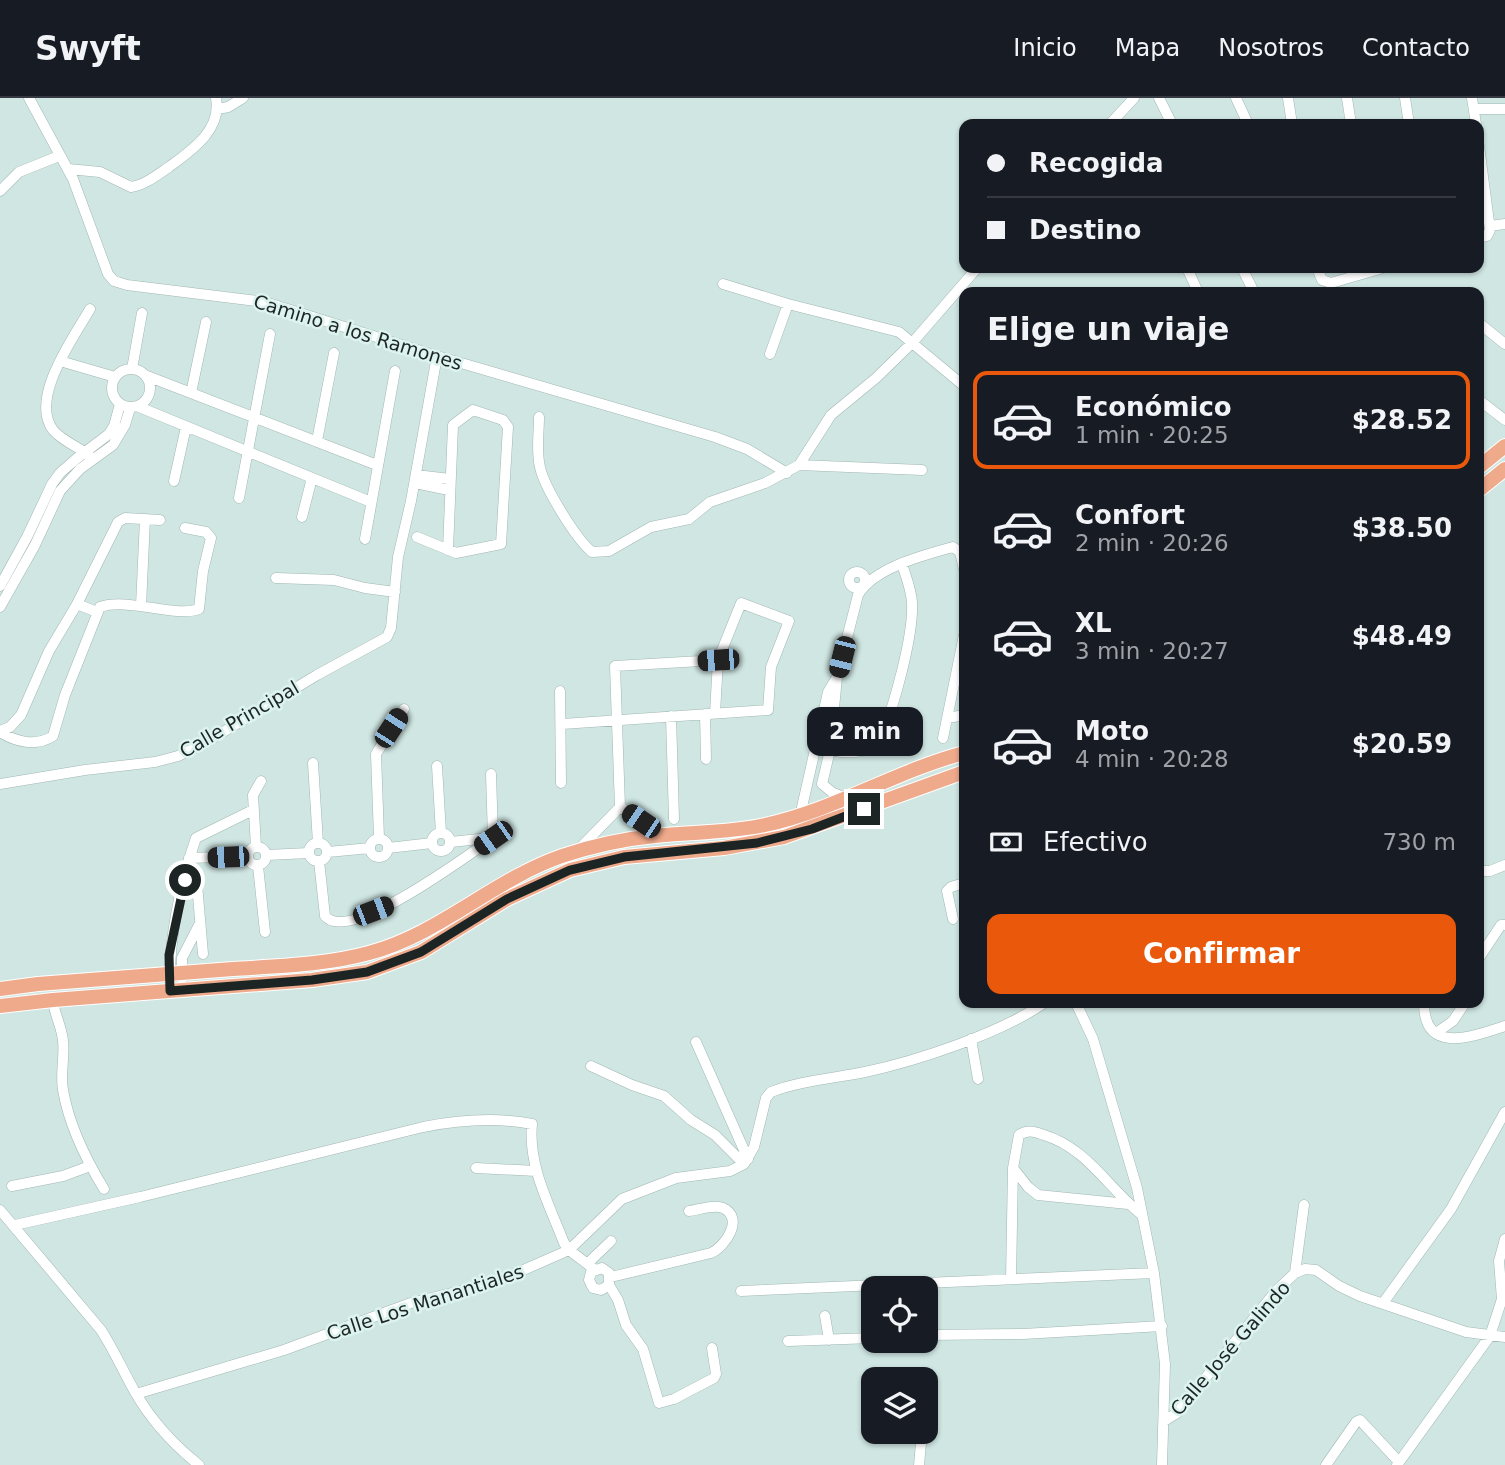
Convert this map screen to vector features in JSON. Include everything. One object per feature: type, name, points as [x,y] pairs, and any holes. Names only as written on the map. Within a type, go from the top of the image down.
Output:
[{"type":"main road","points":[[1484,463],[1505,446]]},
{"type":"main road","points":[[1484,485],[1505,469]]},
{"type":"main road","points":[[0,989],[340,960],[382,949],[424,933],[538,865],[578,851],[599,845],[662,836],[732,831],[800,816],[959,755]]},
{"type":"main road","points":[[0,1006],[312,980],[367,972],[421,952],[507,899],[570,870],[624,857],[724,848],[784,837],[959,774]]},
{"type":"street","name":"Camino a los Ramones","points":[[29,98],[71,174],[108,274],[114,281],[127,285],[265,302],[437,356],[715,437],[747,449],[787,473]]},
{"type":"street","points":[[71,174],[100,172],[127,186],[138,186],[161,173],[201,143],[218,109],[216,98]]},
{"type":"street","points":[[218,109],[228,107],[243,98]]},
{"type":"street","points":[[1116,119],[1134,98]]},
{"type":"street","points":[[1159,98],[1170,119]]},
{"type":"street","points":[[1236,98],[1246,119]]},
{"type":"street","points":[[1288,98],[1291,119]]},
{"type":"street","points":[[1347,98],[1350,119]]},
{"type":"street","points":[[1405,98],[1408,119]]},
{"type":"street","points":[[1473,103],[1505,109]]},
{"type":"street","points":[[0,191],[19,172],[59,156]]},
{"type":"street","points":[[1484,208],[1486,233],[1505,224]]},
{"type":"street","points":[[961,287],[973,273]]},
{"type":"street","points":[[1320,273],[1326,282],[1362,273]]},
{"type":"street","points":[[723,284],[788,304],[891,329],[914,342],[959,382]]},
{"type":"street","points":[[539,417],[540,470],[572,530],[592,552],[609,551],[651,527],[689,519],[718,498],[765,483],[799,465],[831,415],[914,342],[959,289]]},
{"type":"street","points":[[770,354],[788,304]]},
{"type":"street","points":[[90,309],[60,361],[47,392],[47,418],[56,434],[95,459]]},
{"type":"street","points":[[132,369],[142,313]]},
{"type":"street","points":[[191,393],[206,322]]},
{"type":"street","points":[[1484,327],[1505,344]]},
{"type":"street","points":[[239,498],[270,334]]},
{"type":"street","points":[[317,441],[334,353]]},
{"type":"street","name":"Calle Principal","points":[[0,783],[155,762],[192,750],[317,675],[387,637],[391,628],[398,556],[437,356]]},
{"type":"street","points":[[60,361],[115,377]]},
{"type":"street","points":[[371,502],[186,427],[120,404],[112,392],[115,377],[132,369],[140,371],[377,464]]},
{"type":"street","points":[[365,539],[395,371]]},
{"type":"street","points":[[0,586],[19,563],[60,491],[80,469],[120,437],[134,407],[146,402],[151,384],[147,376]]},
{"type":"street","points":[[0,607],[52,484],[60,473],[109,434],[120,404]]},
{"type":"street","points":[[1484,404],[1505,420]]},
{"type":"street","points":[[417,537],[447,550],[456,553],[501,544],[507,422],[473,410],[453,425],[447,550]]},
{"type":"street","points":[[174,481],[186,427]]},
{"type":"street","points":[[799,465],[922,470]]},
{"type":"street","points":[[302,517],[312,478]]},
{"type":"street","points":[[415,479],[449,485]]},
{"type":"street","points":[[0,731],[10,727],[20,715],[49,651],[77,604],[118,522],[125,518],[160,520]]},
{"type":"street","points":[[141,606],[145,519]]},
{"type":"street","points":[[0,731],[21,742],[46,740],[53,736],[65,695],[100,607],[141,606],[195,611],[200,606],[203,571],[211,538],[206,532],[185,527]]},
{"type":"street","points":[[822,784],[830,750],[837,677],[858,595],[863,586],[873,577],[902,565],[941,550],[959,547]]},
{"type":"street","points":[[814,748],[857,754],[880,741],[901,673],[912,612],[910,587],[902,565]]},
{"type":"street","points":[[276,578],[334,580],[395,592]]},
{"type":"street","points":[[562,724],[710,713],[768,709],[771,667],[789,621],[741,603],[718,660],[710,713],[706,759]]},
{"type":"street","points":[[77,604],[97,612]]},
{"type":"street","points":[[578,851],[620,807],[615,666],[718,660]]},
{"type":"street","points":[[943,738],[959,661]]},
{"type":"street","points":[[800,816],[830,686],[837,677]]},
{"type":"street","points":[[560,691],[561,782]]},
{"type":"street","points":[[379,838],[376,754],[404,709]]},
{"type":"street","points":[[671,716],[674,818]]},
{"type":"street","points":[[948,718],[959,716]]},
{"type":"street","points":[[313,762],[318,843]]},
{"type":"street","points":[[437,766],[441,833]]},
{"type":"street","points":[[491,775],[493,838]]},
{"type":"street","points":[[256,847],[254,792],[261,781]]},
{"type":"street","points":[[807,781],[822,784],[833,793],[846,798]]},
{"type":"street","points":[[620,807],[662,836]]},
{"type":"street","points":[[177,990],[176,973],[169,955],[189,858],[198,836],[253,810]]},
{"type":"street","points":[[441,833],[449,836],[451,842],[448,849],[442,851],[436,849],[432,843],[436,835],[441,833]]},
{"type":"street","points":[[379,838],[384,840],[388,848],[386,854],[381,857],[372,854],[370,848],[373,840],[379,838]]},
{"type":"street","points":[[451,842],[493,838]]},
{"type":"street","points":[[319,862],[325,916],[332,922],[340,922],[410,895],[493,838]]},
{"type":"street","points":[[318,843],[325,845],[328,852],[326,858],[319,862],[312,859],[309,853],[311,846],[318,843]]},
{"type":"street","points":[[388,848],[432,843]]},
{"type":"street","points":[[256,847],[264,850],[267,855],[265,862],[258,866],[251,864],[248,856],[250,850],[256,847]]},
{"type":"street","points":[[328,852],[370,848]]},
{"type":"street","points":[[267,855],[309,853]]},
{"type":"street","points":[[189,858],[248,856]]},
{"type":"street","points":[[189,858],[197,884],[203,954]]},
{"type":"street","points":[[1484,871],[1505,865]]},
{"type":"street","points":[[258,866],[265,932]]},
{"type":"street","points":[[953,919],[947,891],[959,885]]},
{"type":"street","points":[[176,973],[200,924]]},
{"type":"street","points":[[1484,951],[1503,925]]},
{"type":"street","points":[[53,1000],[63,1038],[63,1090],[77,1136],[104,1189]]},
{"type":"street","points":[[746,1161],[754,1147],[766,1098],[771,1092],[891,1066],[971,1039],[1037,1008]]},
{"type":"street","points":[[1078,1008],[1093,1039],[1137,1188],[1154,1273],[1165,1364],[1162,1465]]},
{"type":"street","points":[[1424,1008],[1425,1015],[1436,1033],[1445,1038],[1457,1040],[1473,1037],[1505,1026]]},
{"type":"street","points":[[1436,1033],[1452,1021],[1461,1008]]},
{"type":"street","points":[[971,1039],[978,1079]]},
{"type":"street","points":[[696,1042],[746,1161]]},
{"type":"street","points":[[591,1066],[664,1096],[746,1161]]},
{"type":"street","points":[[1383,1303],[1451,1209],[1505,1112]]},
{"type":"street","points":[[15,1226],[444,1123],[493,1120],[532,1124],[531,1138],[536,1171],[564,1242],[569,1251],[591,1266],[602,1268],[610,1281],[626,1325],[643,1349],[659,1403],[674,1399],[714,1378],[716,1374],[712,1348]]},
{"type":"street","points":[[1011,1279],[1013,1168],[1019,1135],[1022,1132],[1029,1131],[1055,1138],[1089,1161],[1141,1214]]},
{"type":"street","name":"Calle Los Manantiales","points":[[136,1394],[285,1350],[411,1303],[496,1282],[569,1251],[622,1199],[676,1178],[730,1171],[746,1161]]},
{"type":"street","points":[[12,1186],[64,1176],[90,1166]]},
{"type":"street","points":[[476,1168],[536,1171]]},
{"type":"street","points":[[1013,1168],[1038,1195],[1128,1203]]},
{"type":"street","points":[[1295,1273],[1304,1205]]},
{"type":"street","points":[[611,1241],[591,1266],[590,1285],[601,1290],[610,1281],[711,1253],[722,1247],[732,1232],[727,1210],[718,1207],[689,1211]]},
{"type":"street","points":[[0,1210],[101,1330],[114,1349],[136,1394],[172,1440],[199,1465]]},
{"type":"street","points":[[1325,1465],[1360,1420],[1398,1463],[1490,1336],[1504,1299],[1499,1261],[1505,1239]]},
{"type":"street","name":"Calle José Galindo","points":[[1164,1422],[1177,1413],[1260,1309],[1295,1273],[1305,1269],[1316,1270],[1351,1292],[1466,1332],[1505,1338]]},
{"type":"street","points":[[741,1291],[1154,1273]]},
{"type":"street","points":[[825,1315],[829,1340]]},
{"type":"street","points":[[938,1335],[1023,1334],[1162,1326]]},
{"type":"street","points":[[788,1341],[861,1339]]},
{"type":"street","points":[[919,1465],[921,1444]]},
{"type":"route","points":[[185,880],[169,955],[170,991],[312,980],[367,972],[421,952],[507,899],[570,870],[624,857],[757,843],[812,829],[864,809]]}]
